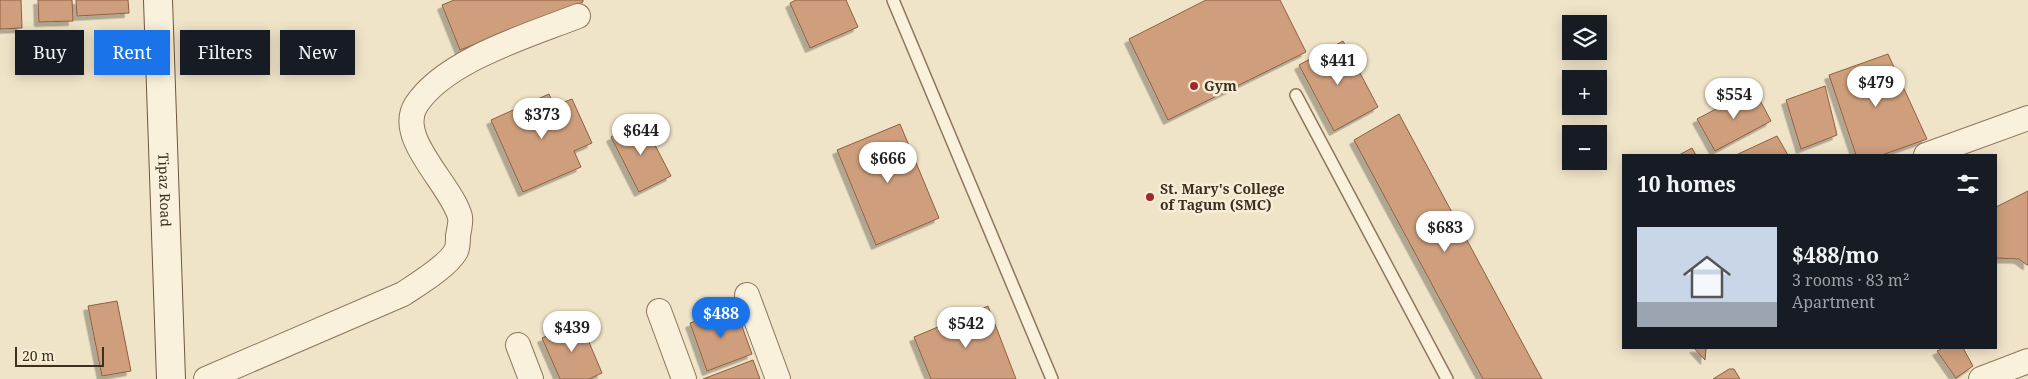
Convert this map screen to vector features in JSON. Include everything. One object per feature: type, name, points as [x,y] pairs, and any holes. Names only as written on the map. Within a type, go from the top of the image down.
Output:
[{"type":"street","name":"Tipaz Road","points":[[158,0],[171,379]]},
{"type":"street","points":[[206,379],[404,294],[431,276],[456,250],[461,218],[451,196],[417,145],[411,128],[415,106],[448,74],[479,56],[578,16]]},
{"type":"street","points":[[1929,154],[2028,118]]},
{"type":"street","points":[[747,296],[778,379]]},
{"type":"street","points":[[659,311],[684,379]]},
{"type":"street","points":[[518,345],[531,379]]},
{"type":"street","points":[[1981,379],[2028,361]]},
{"type":"lane","points":[[893,0],[1052,379]]},
{"type":"lane","points":[[1296,95],[1448,379]]},
{"type":"building","points":[[0,0],[21,0],[22,28],[0,29]]},
{"type":"building","points":[[38,0],[72,0],[73,21],[39,22]]},
{"type":"building","points":[[76,0],[128,0],[129,13],[77,16]]},
{"type":"building","points":[[454,0],[583,0],[583,2],[460,50],[442,5]]},
{"type":"building","points":[[796,0],[846,0],[858,27],[810,48],[790,3]]},
{"type":"building","name":"Gym","points":[[1206,0],[1280,0],[1306,52],[1168,120],[1129,39]]},
{"type":"building","points":[[1343,41],[1378,107],[1334,131],[1299,65]]},
{"type":"building","points":[[1888,54],[1927,139],[1885,154],[1856,154],[1829,75]]},
{"type":"building","points":[[1825,86],[1837,135],[1801,149],[1786,100]]},
{"type":"building","points":[[1754,89],[1771,121],[1715,151],[1697,119]]},
{"type":"building","points":[[549,94],[554,106],[572,99],[592,143],[574,151],[581,167],[523,192],[491,120]]},
{"type":"building","points":[[1399,114],[1542,379],[1483,379],[1354,140]]},
{"type":"building","points":[[642,120],[671,176],[639,192],[611,137]]},
{"type":"building","points":[[900,124],[939,218],[876,245],[837,150]]},
{"type":"building","points":[[1777,136],[1787,154],[1738,154]]},
{"type":"building","points":[[1692,148],[1695,154],[1681,154]]},
{"type":"building","points":[[2028,191],[2028,265],[2019,259],[1997,258],[1997,206]]},
{"type":"building","points":[[117,301],[131,371],[102,376],[88,306]]},
{"type":"building","points":[[988,306],[1016,379],[931,379],[914,337]]},
{"type":"building","points":[[735,307],[752,354],[707,371],[690,323]]},
{"type":"building","points":[[580,321],[602,373],[589,379],[560,379],[542,338]]},
{"type":"building","points":[[1695,349],[1706,349],[1705,360]]},
{"type":"building","points":[[1941,349],[1964,349],[1973,366],[1956,378],[1937,351]]},
{"type":"building","points":[[753,360],[760,379],[703,379]]},
{"type":"building","points":[[1729,369],[1734,369],[1740,379],[1713,379]]},
{"type":"place","name":"Gym","points":[[1194,86]]},
{"type":"place","name":"St. Mary's College of Tagum (SMC)","points":[[1150,197]]}]
